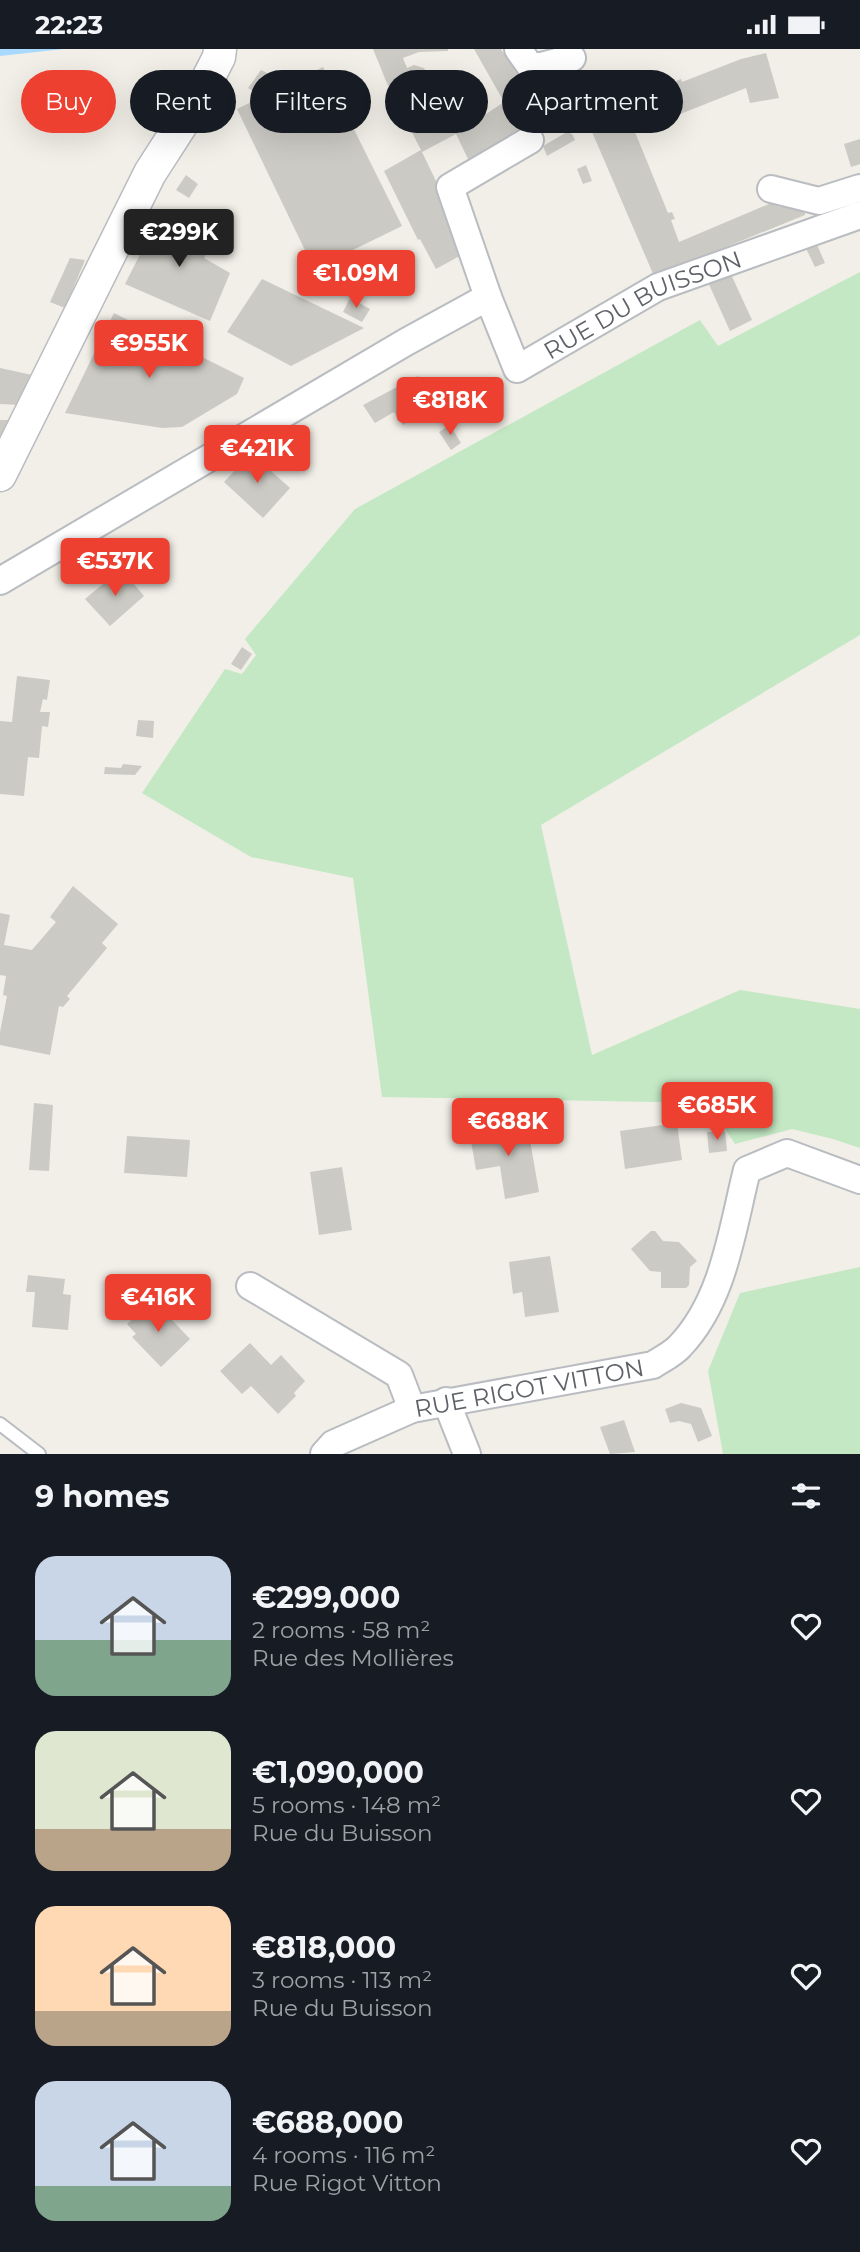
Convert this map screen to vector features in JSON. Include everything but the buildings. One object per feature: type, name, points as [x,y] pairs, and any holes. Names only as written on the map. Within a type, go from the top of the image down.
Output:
[{"type":"street","points":[[518,49],[530,66],[572,58]]},
{"type":"street","points":[[0,475],[150,173],[225,52]]},
{"type":"street","points":[[0,581],[405,342],[488,297],[450,187],[530,140]]},
{"type":"street","points":[[771,189],[819,201],[860,188]]},
{"type":"street","name":"RUE DU BUISSON","points":[[488,297],[517,369],[658,287],[860,215]]},
{"type":"street","name":"RUE RIGOT VITTON","points":[[324,1454],[333,1444],[412,1409],[653,1365],[678,1348],[699,1324],[720,1279],[747,1170],[787,1153],[860,1180]]},
{"type":"street","points":[[250,1286],[399,1375],[412,1409]]},
{"type":"street","points":[[446,1401],[467,1454]]},
{"type":"lane","points":[[0,1424],[38,1454]]},
{"type":"green space","points":[[860,272],[860,635],[541,825],[592,1055],[740,990],[860,1009],[860,1148],[792,1129],[735,1144],[708,1103],[382,1097],[353,878],[251,857],[142,793],[225,669],[242,674],[256,655],[245,639],[355,509],[700,320],[718,346]]},
{"type":"green space","points":[[860,1267],[860,1454],[723,1454],[708,1371],[740,1293]]},
{"type":"water","points":[[0,49],[64,49],[0,56]]}]
